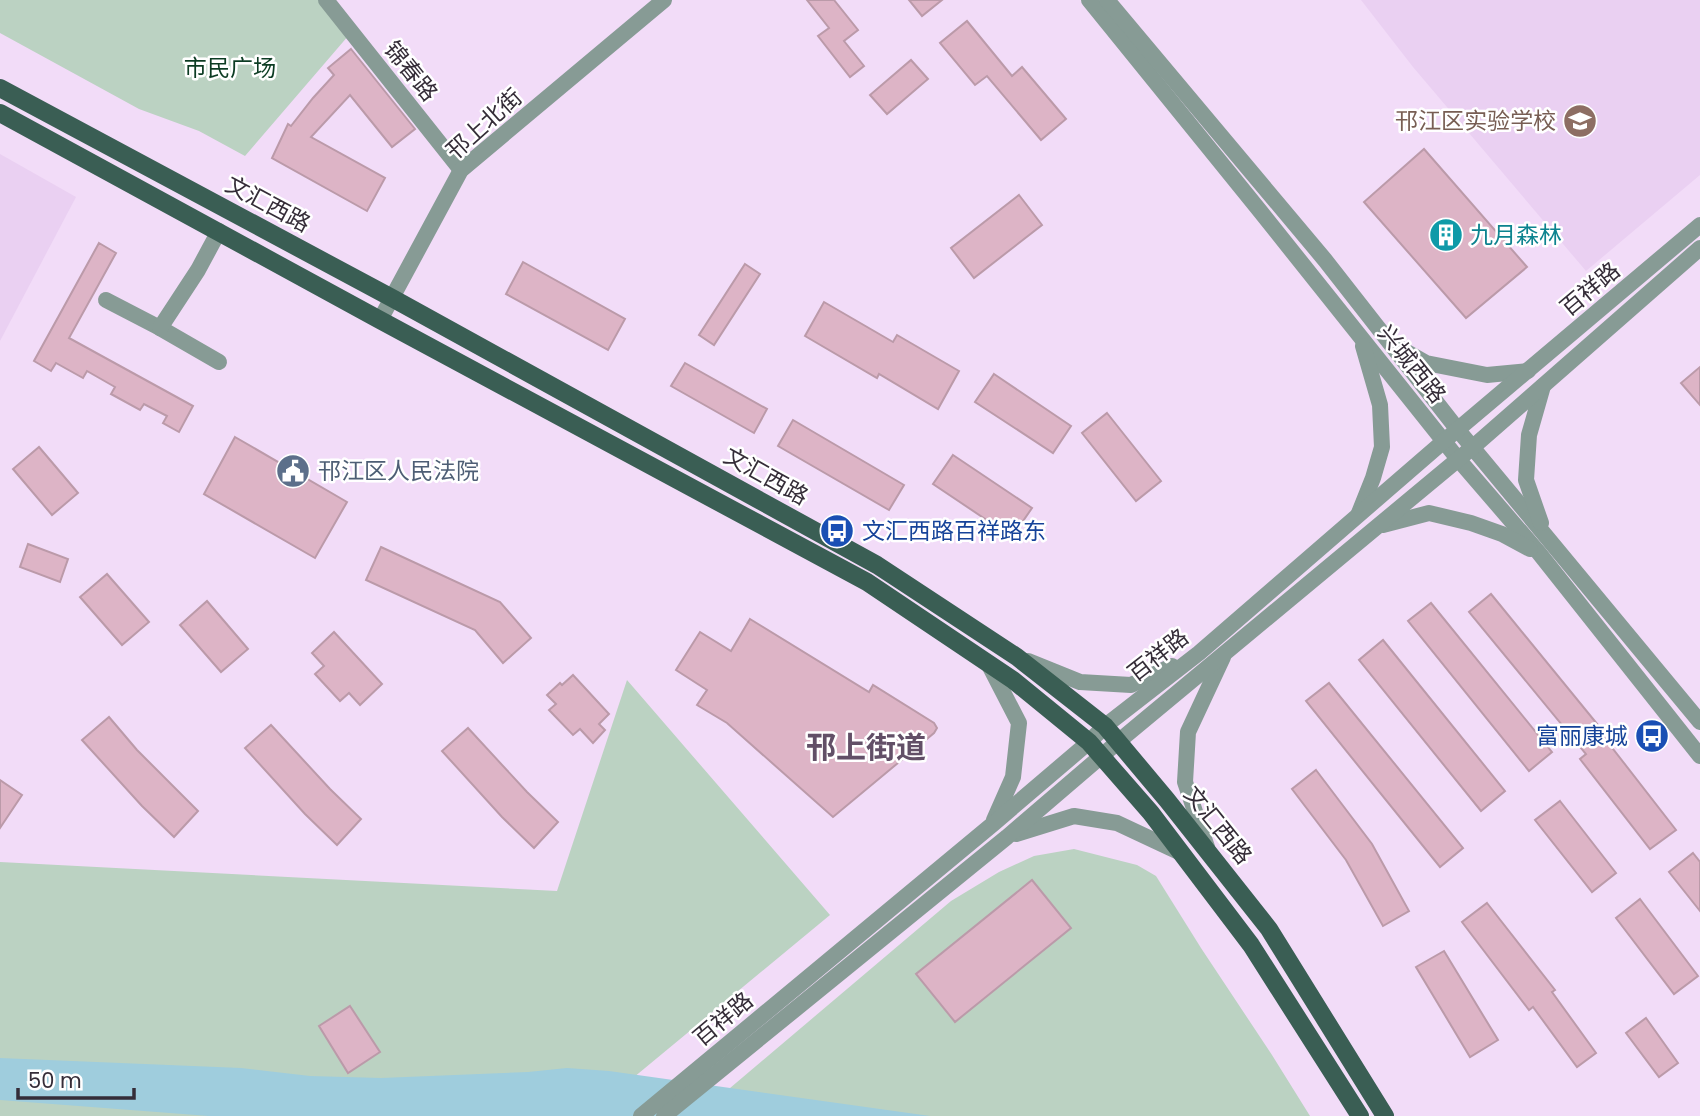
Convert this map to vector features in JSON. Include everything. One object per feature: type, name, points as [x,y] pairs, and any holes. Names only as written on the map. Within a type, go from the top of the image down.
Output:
[{"type":"main road","name":"文汇西路","points":[[0,88],[392,298],[877,565],[1017,657],[1105,726],[1209,853],[1269,929],[1385,1116]]},
{"type":"main road","name":"文汇西路","points":[[0,113],[867,582],[1013,680],[1089,742],[1151,813],[1251,945],[1357,1111]]},
{"type":"street","name":"锦春路","points":[[326,0],[461,170]]},
{"type":"street","name":"邗上北街","points":[[380,320],[461,170],[664,0]]},
{"type":"street","name":"兴城西路","points":[[1089,0],[1458,459],[1539,553],[1700,756]]},
{"type":"street","name":"兴城西路","points":[[1107,0],[1316,250],[1458,430],[1700,722]]},
{"type":"street","name":"百祥路","points":[[641,1116],[993,824],[1105,726],[1199,653],[1700,225]]},
{"type":"street","points":[[160,328],[198,270],[219,231]]},
{"type":"street","name":"百祥路","points":[[664,1116],[1007,837],[1473,447],[1700,248]]},
{"type":"street","points":[[106,300],[219,362]]},
{"type":"street","points":[[1358,516],[1382,447],[1380,405],[1361,337]]},
{"type":"street","points":[[1388,341],[1426,363],[1487,375],[1528,371]]},
{"type":"street","points":[[1543,386],[1529,435],[1526,480],[1544,532]]},
{"type":"street","points":[[1377,527],[1429,513],[1502,534],[1539,553]]},
{"type":"street","points":[[1017,657],[1080,682],[1131,685],[1199,653]]},
{"type":"street","points":[[1209,853],[1185,782],[1188,732],[1225,653]]},
{"type":"street","points":[[988,663],[1019,723],[1013,777],[993,824]]},
{"type":"street","points":[[1007,837],[1074,816],[1117,823],[1181,853]]},
{"type":"shaded area","name":"邗江区实验学校","points":[[1361,0],[1700,0],[1700,175],[1586,271],[1413,67]]},
{"type":"shaded area","points":[[0,154],[76,197],[0,341]]},
{"type":"green space","name":"市民广场","points":[[0,0],[320,0],[349,35],[245,156],[199,131],[139,109],[0,33]]},
{"type":"green space","points":[[627,680],[830,915],[587,1116],[0,1116],[0,862],[557,891]]},
{"type":"green space","points":[[1074,849],[1137,865],[1156,876],[1310,1116],[697,1116],[951,901],[999,872],[1034,856]]},
{"type":"water","points":[[0,1058],[241,1068],[310,1076],[381,1078],[567,1068],[609,1071],[930,1116],[209,1116],[0,1100]]},
{"type":"building","points":[[807,0],[834,0],[858,30],[844,41],[864,66],[850,77],[818,36],[829,28]]},
{"type":"building","points":[[909,0],[942,0],[922,16]]},
{"type":"building","points":[[967,21],[1012,76],[1022,67],[1066,119],[1041,140],[987,76],[975,85],[940,43]]},
{"type":"building","points":[[351,49],[415,129],[392,147],[350,95],[311,137],[385,178],[367,211],[272,158],[288,124],[291,126],[334,75],[328,68]]},
{"type":"building","points":[[911,60],[928,79],[887,114],[870,95]]},
{"type":"building","name":"九月森林","points":[[1424,149],[1527,267],[1466,318],[1364,202]]},
{"type":"building","points":[[1019,195],[1042,225],[974,278],[951,248]]},
{"type":"building","points":[[99,243],[116,253],[69,338],[193,406],[179,432],[163,423],[167,416],[144,404],[140,410],[111,394],[115,387],[87,371],[83,378],[56,363],[51,371],[34,361]]},
{"type":"building","points":[[523,262],[625,319],[608,350],[506,294]]},
{"type":"building","points":[[745,264],[760,274],[714,345],[699,335]]},
{"type":"building","points":[[824,302],[893,342],[897,335],[959,371],[938,409],[879,374],[877,378],[805,336]]},
{"type":"building","points":[[685,363],[767,409],[754,433],[671,386]]},
{"type":"building","points":[[1700,367],[1700,405],[1681,383]]},
{"type":"building","points":[[994,374],[1071,426],[1053,453],[975,402]]},
{"type":"building","points":[[1107,413],[1161,481],[1136,501],[1082,433]]},
{"type":"building","points":[[793,420],[904,485],[889,510],[778,446]]},
{"type":"building","points":[[235,437],[347,502],[315,558],[204,494]]},
{"type":"building","points":[[39,447],[78,493],[52,515],[13,469]]},
{"type":"building","points":[[953,455],[1032,508],[1012,537],[933,484]]},
{"type":"building","points":[[28,544],[68,559],[60,582],[20,567]]},
{"type":"building","points":[[381,547],[500,602],[531,638],[503,663],[475,630],[366,580]]},
{"type":"building","points":[[107,574],[149,622],[122,645],[80,597]]},
{"type":"building","points":[[1491,594],[1598,725],[1596,727],[1676,830],[1650,849],[1580,759],[1586,754],[1469,612]]},
{"type":"building","points":[[207,601],[248,649],[221,672],[180,625]]},
{"type":"building","points":[[1431,603],[1552,752],[1529,771],[1408,621]]},
{"type":"building","points":[[750,619],[869,692],[873,685],[934,723],[937,728],[934,733],[833,817],[727,723],[697,705],[707,690],[676,670],[700,632],[731,651]]},
{"type":"building","points":[[334,632],[382,684],[360,705],[349,693],[340,701],[315,674],[324,666],[312,653]]},
{"type":"building","points":[[1383,640],[1505,791],[1481,811],[1359,660]]},
{"type":"building","points":[[573,675],[609,714],[599,724],[605,730],[593,743],[580,729],[573,735],[549,710],[556,704],[547,695]]},
{"type":"building","points":[[1329,683],[1463,848],[1440,867],[1306,701]]},
{"type":"building","points":[[109,717],[137,750],[198,811],[174,837],[82,740]]},
{"type":"building","points":[[271,725],[361,819],[337,845],[245,748]]},
{"type":"building","points":[[468,728],[558,822],[534,848],[442,751]]},
{"type":"building","points":[[1316,770],[1372,844],[1409,911],[1383,926],[1346,860],[1292,789]]},
{"type":"building","points":[[0,780],[22,795],[0,828]]},
{"type":"building","points":[[1560,801],[1616,873],[1592,892],[1535,820]]},
{"type":"building","points":[[1693,853],[1700,862],[1700,911],[1669,872]]},
{"type":"building","points":[[1032,880],[1071,928],[955,1022],[916,974]]},
{"type":"building","points":[[1640,899],[1698,976],[1674,994],[1616,918]]},
{"type":"building","points":[[1487,903],[1555,990],[1552,992],[1596,1053],[1577,1067],[1533,1007],[1529,1010],[1462,922]]},
{"type":"building","points":[[1444,951],[1498,1040],[1470,1057],[1416,967]]},
{"type":"building","points":[[350,1006],[380,1052],[348,1073],[319,1026]]},
{"type":"building","points":[[1646,1018],[1678,1063],[1659,1077],[1626,1033]]},
{"type":"place","name":"邗江区实验学校","points":[[1580,121]]},
{"type":"place","name":"九月森林","points":[[1446,235]]},
{"type":"place","name":"邗江区人民法院","points":[[293,471]]},
{"type":"place","name":"文汇西路百祥路东","points":[[837,531]]},
{"type":"place","name":"富丽康城","points":[[1652,736]]},
{"type":"district","name":"邗上街道","points":[[866,748]]}]
